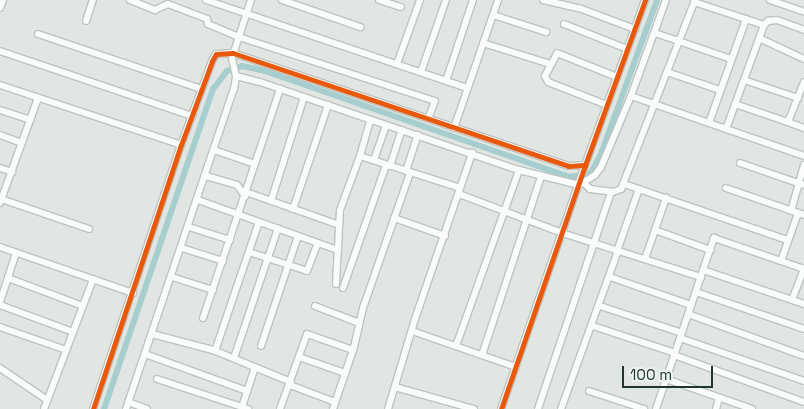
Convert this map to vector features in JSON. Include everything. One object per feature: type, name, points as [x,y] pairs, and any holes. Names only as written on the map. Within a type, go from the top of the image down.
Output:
[{"type":"street","points":[[86,21],[93,0]]},
{"type":"street","points":[[130,0],[156,10],[168,4],[207,19],[208,24],[239,37],[435,101],[428,119]]},
{"type":"street","points":[[206,0],[468,88]]},
{"type":"street","points":[[148,409],[127,406],[206,176],[236,75],[232,62],[233,53],[252,0]]},
{"type":"street","points":[[282,0],[360,27]]},
{"type":"street","points":[[379,0],[401,8]]},
{"type":"street","points":[[397,64],[420,0]]},
{"type":"street","points":[[421,72],[446,0]]},
{"type":"street","points":[[446,80],[473,0]]},
{"type":"street","points":[[454,128],[497,0]]},
{"type":"street","points":[[542,0],[580,8],[635,29]]},
{"type":"street","points":[[581,183],[595,176],[601,166],[631,96],[666,0]]},
{"type":"street","points":[[501,409],[581,183],[585,166],[635,29],[642,1]]},
{"type":"street","points":[[236,75],[541,177],[581,183],[590,189],[610,192],[621,189],[624,184],[695,1],[764,25]]},
{"type":"street","points":[[774,1],[804,12]]},
{"type":"street","points":[[493,15],[546,32]]},
{"type":"street","points":[[709,123],[746,19]]},
{"type":"street","points":[[726,129],[764,25],[768,21],[777,20],[804,30]]},
{"type":"street","points":[[564,24],[627,49]]},
{"type":"street","points":[[655,33],[731,59]]},
{"type":"street","points":[[38,34],[201,89]]},
{"type":"street","points":[[759,38],[804,59]]},
{"type":"street","points":[[483,43],[550,64]]},
{"type":"street","points":[[0,51],[192,116]]},
{"type":"street","points":[[93,409],[201,89],[216,54],[233,53],[568,166],[585,166]]},
{"type":"street","points":[[607,105],[544,79],[557,53],[617,77]]},
{"type":"street","points":[[667,72],[720,90]]},
{"type":"street","points":[[744,80],[798,98]]},
{"type":"street","points":[[788,122],[804,82]]},
{"type":"street","points":[[0,85],[182,145]]},
{"type":"street","points":[[203,318],[280,89]]},
{"type":"street","points":[[631,96],[804,156]]},
{"type":"street","points":[[271,201],[304,97]]},
{"type":"street","points":[[38,98],[1,201],[89,229]]},
{"type":"street","points":[[735,104],[804,128]]},
{"type":"street","points":[[293,209],[328,106]]},
{"type":"street","points":[[0,110],[30,120]]},
{"type":"street","points":[[336,284],[340,210],[360,156],[370,120]]},
{"type":"street","points":[[374,160],[386,125]]},
{"type":"street","points":[[343,288],[402,130]]},
{"type":"street","points":[[0,135],[22,142]]},
{"type":"street","points":[[333,409],[353,350],[359,323],[394,218],[418,136]]},
{"type":"street","points":[[214,150],[255,164]]},
{"type":"street","points":[[388,409],[412,331],[472,154]]},
{"type":"street","points":[[360,156],[460,191],[505,212],[562,233],[701,277]]},
{"type":"street","points":[[740,163],[801,184]]},
{"type":"street","points":[[781,261],[798,213],[804,164]]},
{"type":"street","points":[[0,168],[12,172]]},
{"type":"street","points":[[456,346],[519,170]]},
{"type":"street","points":[[206,176],[237,185],[246,194],[339,225]]},
{"type":"street","points":[[482,355],[541,177]]},
{"type":"street","points":[[624,184],[788,240]]},
{"type":"street","points":[[726,188],[798,213]]},
{"type":"street","points":[[561,409],[593,326],[639,189]]},
{"type":"street","points":[[538,409],[595,243],[610,192]]},
{"type":"street","points":[[644,259],[666,198]]},
{"type":"street","points":[[198,200],[338,250]]},
{"type":"street","points":[[394,218],[445,236]]},
{"type":"street","points":[[215,351],[259,222]]},
{"type":"street","points":[[189,227],[230,240]]},
{"type":"street","points":[[234,358],[278,228]]},
{"type":"street","points":[[655,230],[710,250]]},
{"type":"street","points":[[261,346],[298,236]]},
{"type":"street","points":[[656,409],[715,238],[781,261],[803,272],[792,300]]},
{"type":"street","points":[[249,252],[288,266],[309,271],[318,243]]},
{"type":"street","points":[[0,248],[133,293]]},
{"type":"street","points":[[182,248],[223,261]]},
{"type":"street","points":[[16,253],[0,304],[73,332]]},
{"type":"street","points":[[703,270],[804,304]]},
{"type":"street","points":[[172,277],[213,290]]},
{"type":"street","points":[[610,277],[691,305]]},
{"type":"street","points":[[8,278],[83,306]]},
{"type":"street","points":[[44,409],[93,279]]},
{"type":"street","points":[[696,292],[804,329]]},
{"type":"street","points":[[315,306],[359,323]]},
{"type":"street","points":[[600,306],[804,380]]},
{"type":"street","points":[[688,314],[804,356]]},
{"type":"street","points":[[0,326],[66,350]]},
{"type":"street","points":[[593,326],[804,402]]},
{"type":"street","points":[[412,331],[516,367]]},
{"type":"street","points":[[152,334],[234,358],[335,402]]},
{"type":"street","points":[[280,409],[307,334],[353,350]]},
{"type":"street","points":[[145,354],[247,391]]},
{"type":"street","points":[[299,357],[345,372]]},
{"type":"street","points":[[157,379],[245,408],[247,391],[256,367]]},
{"type":"street","points":[[0,368],[47,400]]},
{"type":"street","points":[[666,380],[752,409]]},
{"type":"street","points":[[395,387],[474,409]]},
{"type":"street","points":[[589,391],[644,409]]},
{"type":"street","points":[[716,409],[720,398]]},
{"type":"waterway","points":[[104,409],[213,89],[227,71],[242,66],[265,71],[569,177],[591,173],[601,154],[657,0]]},
{"type":"cycle path","points":[[501,409],[585,165],[645,0]]},
{"type":"cycle path","points":[[93,409],[181,145],[216,54],[233,53],[568,166],[585,165]]}]
